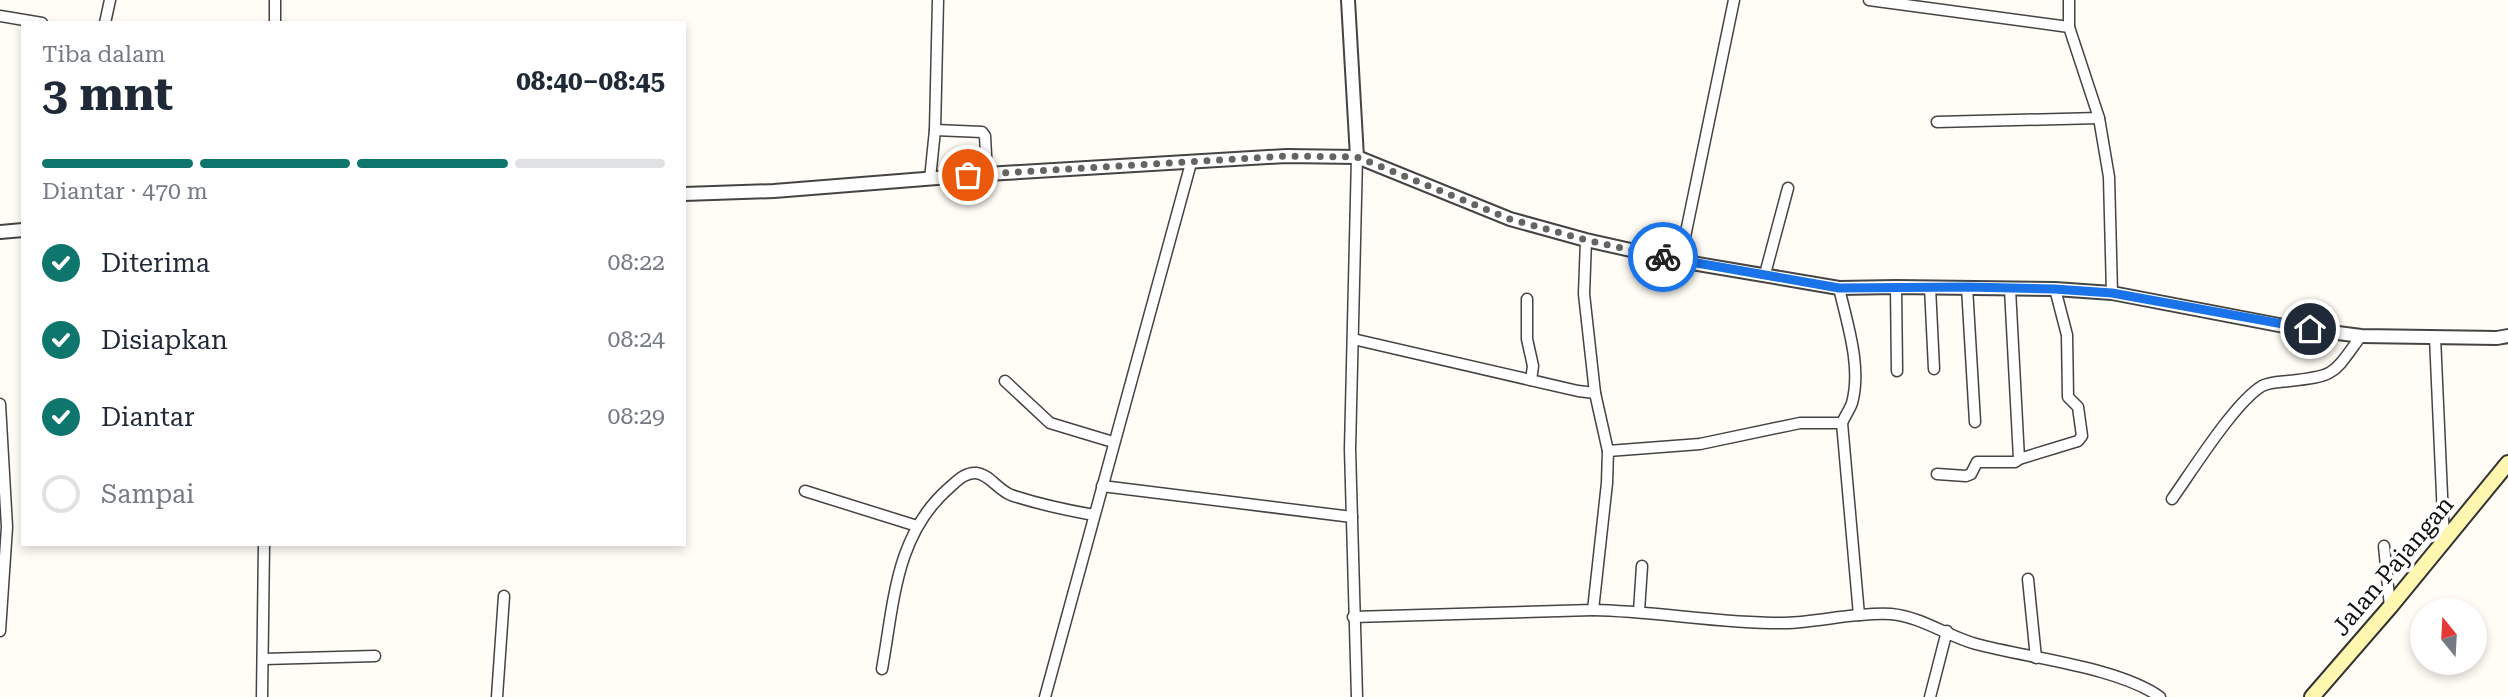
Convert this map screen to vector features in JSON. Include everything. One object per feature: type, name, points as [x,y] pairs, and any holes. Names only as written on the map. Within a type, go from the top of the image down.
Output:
[{"type":"main road","name":"Jalan Pajangan","points":[[2312,697],[2508,463]]},
{"type":"street","points":[[105,21],[110,0]]},
{"type":"street","points":[[275,0],[275,21]]},
{"type":"street","points":[[930,179],[935,130],[938,0]]},
{"type":"street","points":[[1348,0],[1357,157],[1350,449],[1357,697]]},
{"type":"street","points":[[1680,261],[1734,0]]},
{"type":"street","points":[[1869,0],[2069,27]]},
{"type":"street","points":[[2069,0],[2069,27],[2099,118],[2109,177],[2112,293]]},
{"type":"street","points":[[0,16],[30,21]]},
{"type":"street","points":[[1937,122],[2099,118]]},
{"type":"street","points":[[935,130],[982,132],[985,136],[987,174]]},
{"type":"street","points":[[686,194],[774,191],[987,174],[1286,156],[1357,157],[1510,219],[1586,240],[1680,261],[1839,288],[1967,287],[2112,293],[2284,326],[2361,336],[2508,336]]},
{"type":"street","points":[[1045,697],[1191,163]]},
{"type":"street","points":[[1765,274],[1788,188]]},
{"type":"street","points":[[0,232],[21,230]]},
{"type":"street","points":[[1586,240],[1584,294],[1595,393],[1608,451],[1593,610]]},
{"type":"street","points":[[1896,287],[1897,372]]},
{"type":"street","points":[[1930,287],[1934,369]]},
{"type":"street","points":[[1967,287],[1975,422]]},
{"type":"street","points":[[1839,288],[1850,338],[1854,385],[1852,404],[1842,422],[1859,615]]},
{"type":"street","points":[[2010,289],[2019,459]]},
{"type":"street","points":[[1937,474],[1966,476],[1971,474],[1978,462],[2015,462],[2078,441],[2082,436],[2078,407],[2068,397],[2067,335],[2054,289]]},
{"type":"street","points":[[1527,299],[1528,340],[1533,366],[1531,380]]},
{"type":"street","points":[[2172,499],[2234,413],[2256,391],[2270,383],[2320,378],[2339,368],[2361,336]]},
{"type":"street","points":[[2435,337],[2445,541]]},
{"type":"street","points":[[1353,340],[1595,393]]},
{"type":"street","points":[[1005,381],[1050,424],[1113,442]]},
{"type":"street","points":[[0,404],[6,527],[0,631]]},
{"type":"street","points":[[1608,451],[1700,444],[1800,423],[1842,422]]},
{"type":"street","points":[[882,669],[903,556],[917,526],[940,495],[970,473],[979,472],[1009,494],[1054,508],[1094,515]]},
{"type":"street","points":[[1102,486],[1352,517]]},
{"type":"street","points":[[805,491],[917,526]]},
{"type":"street","points":[[262,697],[264,546]]},
{"type":"street","points":[[2384,546],[2390,607]]},
{"type":"street","points":[[1639,611],[1642,566]]},
{"type":"street","points":[[2028,579],[2036,658]]},
{"type":"street","points":[[497,697],[504,596]]},
{"type":"street","points":[[1353,617],[1593,610],[1639,611],[1783,623],[1859,615],[1902,616],[1973,643],[2138,685],[2160,697]]},
{"type":"street","points":[[1930,697],[1947,631]]},
{"type":"street","points":[[264,659],[375,656]]},
{"type":"way so far","points":[[968,175],[1286,156],[1357,157],[1510,219],[1663,257]]},
{"type":"route","points":[[1663,257],[1839,288],[1967,287],[2112,293],[2310,329]]}]
